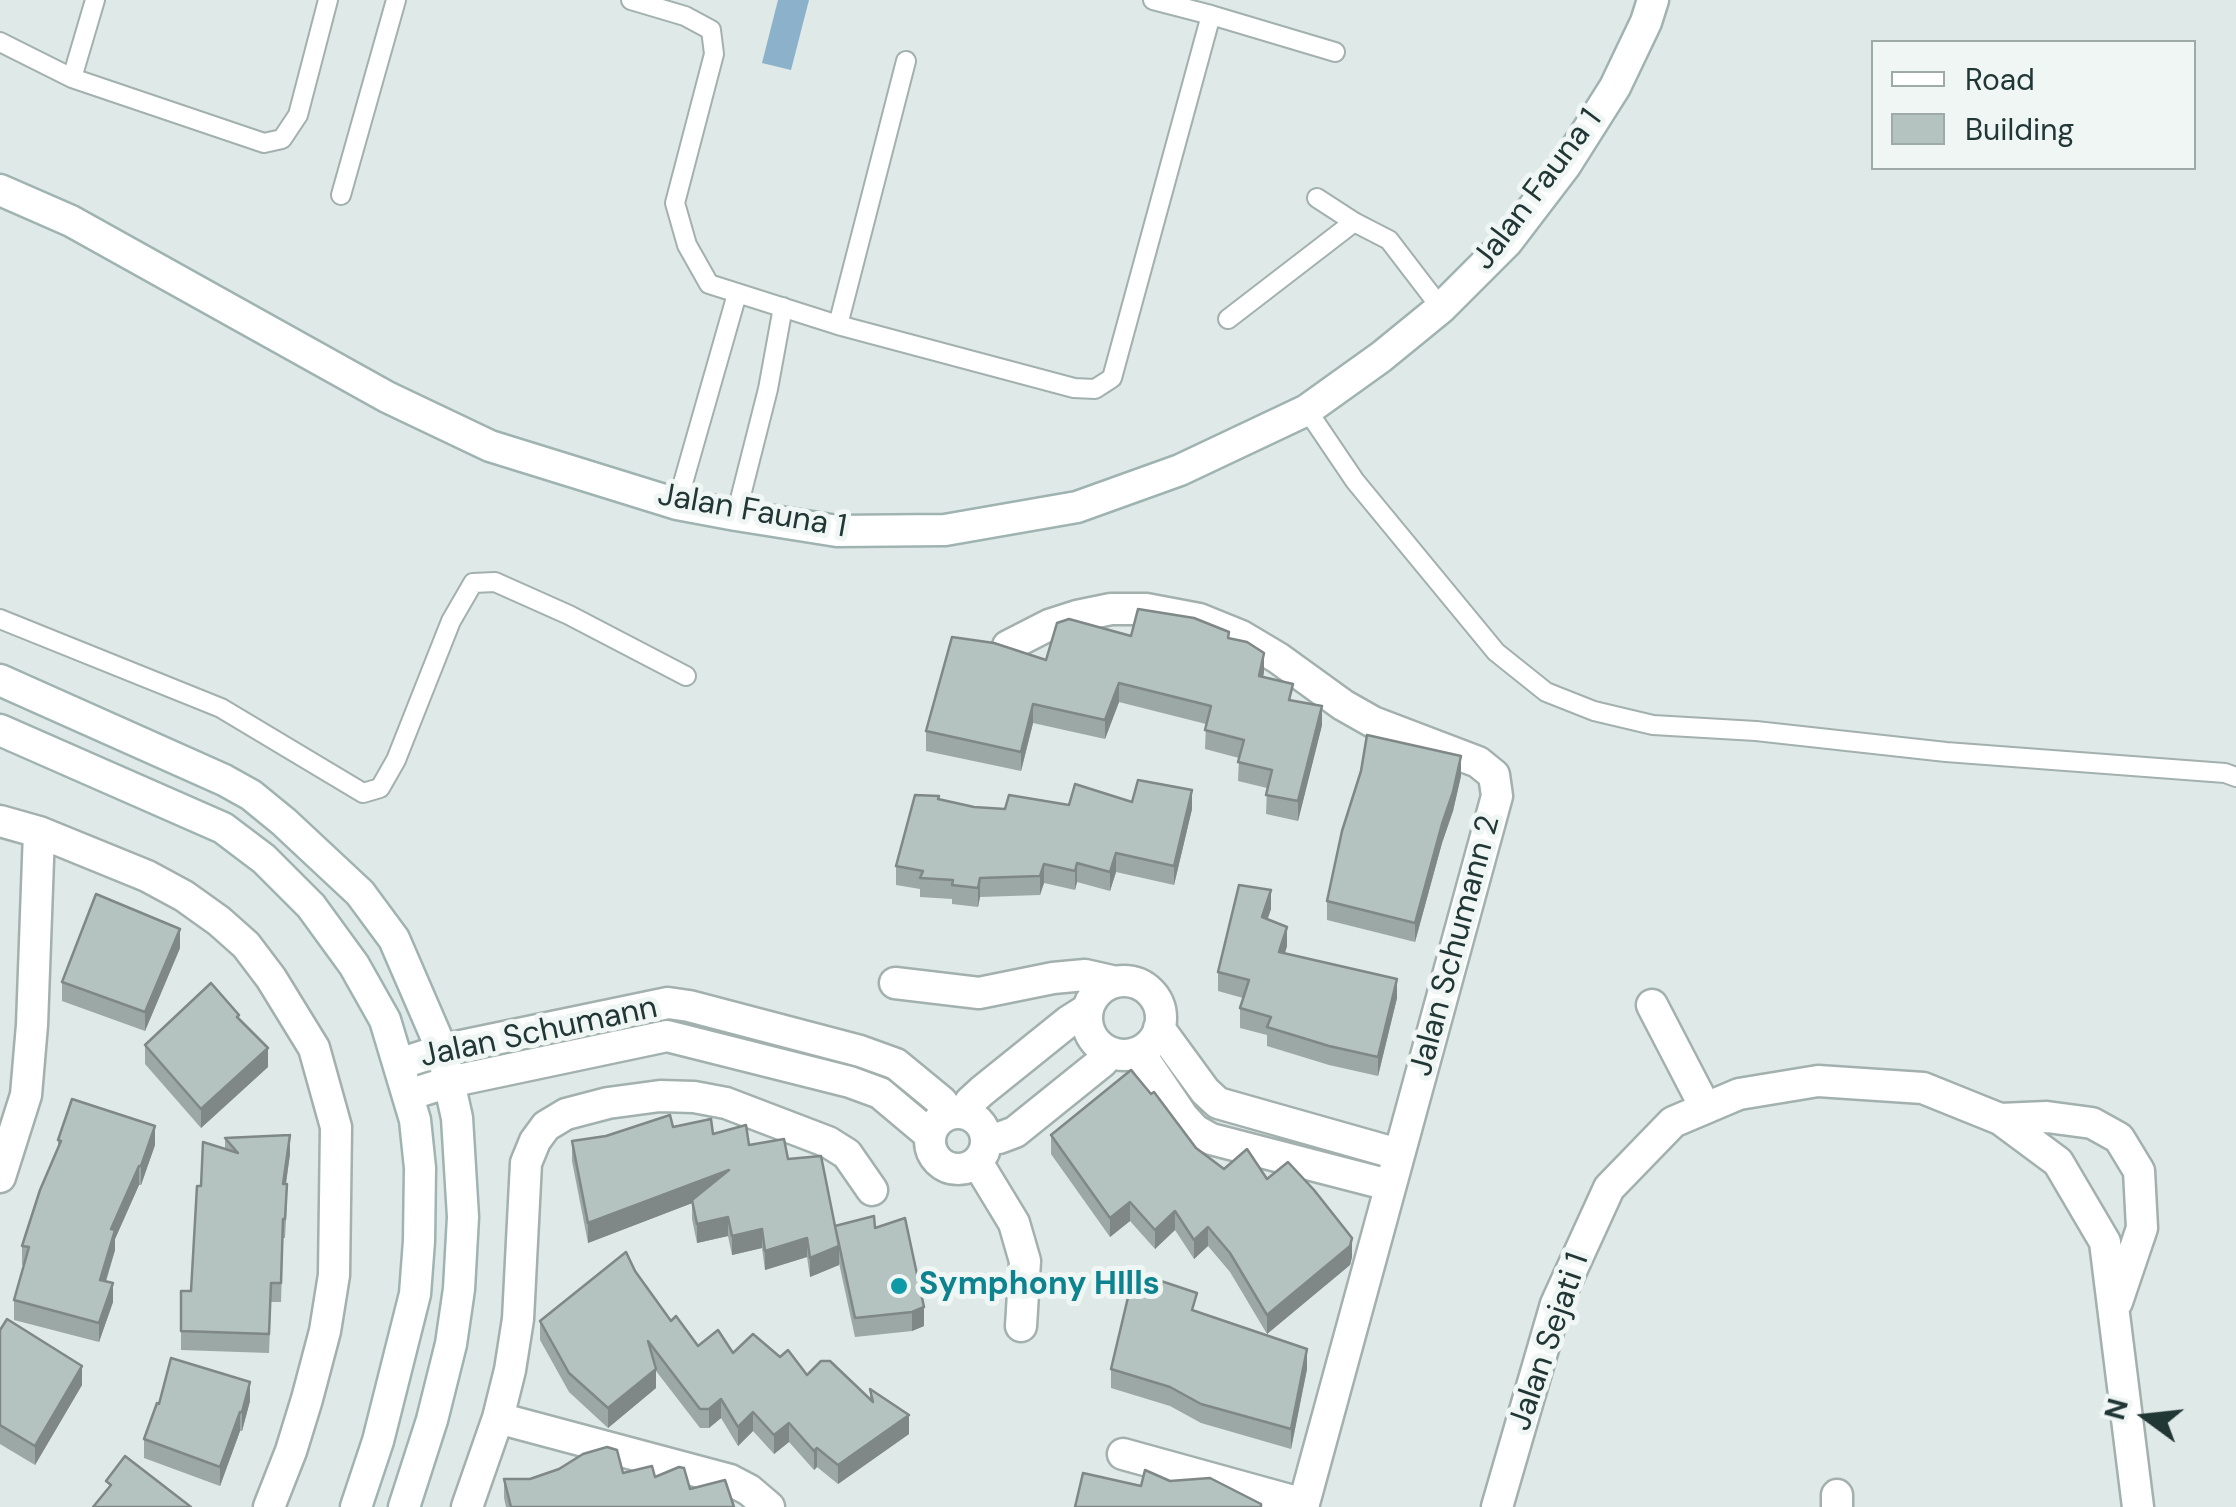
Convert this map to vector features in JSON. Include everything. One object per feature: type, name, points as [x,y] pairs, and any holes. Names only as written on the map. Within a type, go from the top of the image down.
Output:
[{"type":"street","name":"Jalan Fauna 1","points":[[0,190],[71,221],[387,398],[490,446],[677,504],[736,515],[837,531],[944,530],[1076,507],[1180,470],[1307,410],[1382,357],[1441,308],[1506,242],[1565,166],[1615,87],[1653,0]]},
{"type":"street","name":"Jalan Schumann 2","points":[[1008,646],[1049,625],[1111,609],[1146,609],[1199,620],[1266,651],[1373,722],[1478,762],[1494,776],[1497,796],[1394,1170]]},
{"type":"street","points":[[0,680],[224,780],[251,796],[360,894],[394,939],[442,1050],[457,1118],[462,1216],[459,1289],[451,1344],[404,1507]]},
{"type":"street","points":[[0,730],[223,828],[264,859],[310,906],[354,965],[386,1020],[416,1120],[420,1168],[415,1294],[378,1442],[356,1507]]},
{"type":"street","points":[[0,820],[148,876],[219,921],[246,945],[271,978],[314,1048],[336,1127],[334,1275],[326,1330],[307,1399],[269,1507]]},
{"type":"street","points":[[0,1177],[26,1095],[39,832]]},
{"type":"street","points":[[894,983],[979,993],[1085,975],[1135,982],[1155,996],[1160,1008],[1159,1028],[1151,1043],[1102,1062],[1015,1132],[982,1151]]},
{"type":"street","points":[[1116,982],[1101,988],[1088,1009],[1088,1028],[1093,1039],[1100,1047],[1124,1052],[1195,1130],[1210,1139],[1394,1170]]},
{"type":"street","name":"Jalan Schumann","points":[[398,1064],[442,1050],[668,1003],[860,1051],[896,1064],[941,1101],[949,1121]]},
{"type":"street","points":[[1652,1005],[1705,1107]]},
{"type":"street","points":[[949,1121],[1088,1009]]},
{"type":"street","points":[[1159,1028],[1218,1103],[1394,1170]]},
{"type":"street","name":"Jalan Schumann","points":[[408,1095],[449,1082],[668,1036],[850,1082],[949,1121],[980,1124],[982,1151],[1014,1223],[1025,1261],[1021,1326]]},
{"type":"street","name":"Jalan Sejati 1","points":[[1497,1507],[1556,1304],[1608,1188],[1673,1122],[1738,1094],[1818,1081],[1923,1088],[2000,1119],[2058,1162],[2106,1242],[2138,1507]]},
{"type":"street","points":[[467,1507],[510,1370],[518,1318],[526,1163],[546,1126],[566,1114],[660,1096],[726,1103],[828,1142],[847,1154],[872,1190]]},
{"type":"street","points":[[1210,1139],[1218,1103]]},
{"type":"street","points":[[2000,1119],[2046,1117],[2092,1124],[2119,1138],[2139,1171],[2142,1228],[2114,1309]]},
{"type":"street","name":"Jalan Schumann","points":[[949,1121],[930,1148],[940,1164],[959,1170],[968,1168],[982,1151]]},
{"type":"street","points":[[1122,1454],[1304,1506],[1394,1170]]},
{"type":"street","points":[[498,1418],[730,1480],[769,1507]]},
{"type":"lane","points":[[72,78],[95,0]]},
{"type":"lane","points":[[0,42],[72,78],[264,143],[282,139],[298,115],[328,0]]},
{"type":"lane","points":[[340,196],[396,0]]},
{"type":"lane","points":[[631,0],[685,16],[710,30],[714,54],[675,203],[687,245],[709,284],[838,325],[1074,388],[1095,389],[1112,378],[1210,16]]},
{"type":"lane","points":[[1153,0],[1334,52]]},
{"type":"lane","points":[[838,325],[906,61]]},
{"type":"lane","points":[[1317,198],[1389,240],[1441,308]]},
{"type":"lane","points":[[1228,319],[1354,222]]},
{"type":"lane","points":[[677,504],[737,294]]},
{"type":"lane","points":[[736,515],[768,389],[783,307]]},
{"type":"lane","points":[[1307,410],[1355,481],[1496,652],[1546,692],[1594,711],[1653,725],[1756,731],[2236,777]]},
{"type":"lane","points":[[0,620],[220,708],[364,793],[380,788],[396,760],[472,583],[495,582],[569,615],[686,676]]},
{"type":"water","points":[[778,0],[809,0],[791,70],[762,63]]},
{"type":"building","points":[[1138,609],[1194,618],[1229,632],[1228,638],[1247,642],[1264,653],[1259,676],[1293,684],[1289,700],[1322,706],[1298,801],[1266,795],[1272,770],[1238,762],[1244,740],[1205,730],[1211,706],[1119,683],[1105,720],[1033,704],[1021,752],[926,731],[952,637],[994,643],[1046,660],[1057,623],[1069,619],[1131,636]]},
{"type":"building","points":[[1367,735],[1461,756],[1415,923],[1327,901]]},
{"type":"building","points":[[1138,780],[1192,790],[1174,866],[1116,853],[1110,872],[1077,863],[1075,871],[1044,864],[1040,876],[980,878],[978,888],[952,885],[953,880],[920,878],[923,871],[896,866],[915,795],[939,796],[938,799],[974,807],[1005,809],[1009,795],[1069,805],[1075,784],[1132,802]]},
{"type":"building","points":[[1239,885],[1271,890],[1262,917],[1287,927],[1279,952],[1397,979],[1378,1057],[1267,1027],[1271,1017],[1240,1008],[1249,980],[1218,972]]},
{"type":"building","points":[[96,894],[180,929],[145,1012],[62,982]]},
{"type":"building","points":[[211,983],[268,1048],[201,1109],[145,1045]]},
{"type":"building","points":[[1131,1070],[1151,1094],[1154,1092],[1196,1148],[1224,1169],[1247,1149],[1267,1179],[1288,1162],[1352,1238],[1350,1246],[1267,1315],[1230,1253],[1208,1227],[1194,1240],[1175,1211],[1155,1230],[1130,1202],[1110,1218],[1051,1135]]},
{"type":"building","points":[[72,1099],[155,1126],[111,1229],[115,1230],[100,1280],[113,1283],[99,1323],[14,1300],[29,1247],[22,1246],[61,1141],[58,1140]]},
{"type":"building","points":[[670,1115],[673,1127],[711,1119],[713,1134],[746,1125],[749,1145],[784,1139],[788,1159],[821,1156],[839,1246],[810,1258],[807,1238],[765,1251],[762,1229],[732,1236],[728,1217],[697,1224],[692,1200],[729,1170],[588,1223],[572,1141],[606,1136]]},
{"type":"building","points":[[290,1135],[283,1184],[287,1184],[281,1283],[271,1283],[269,1334],[181,1331],[181,1291],[191,1291],[203,1142],[238,1153],[225,1138]]},
{"type":"building","points":[[874,1216],[875,1228],[905,1218],[924,1307],[912,1312],[855,1318],[835,1226]]},
{"type":"building","points":[[626,1252],[671,1321],[676,1316],[698,1346],[718,1330],[733,1353],[753,1334],[780,1357],[788,1350],[807,1375],[821,1361],[830,1361],[873,1402],[870,1389],[909,1415],[838,1465],[817,1448],[814,1451],[789,1423],[774,1435],[753,1412],[738,1427],[721,1399],[709,1409],[700,1409],[648,1341],[656,1369],[608,1408],[569,1373],[540,1321]]},
{"type":"building","points":[[1134,1272],[1197,1293],[1192,1310],[1307,1349],[1291,1429],[1201,1404],[1170,1387],[1111,1369]]},
{"type":"building","points":[[7,1319],[82,1366],[35,1446],[0,1425],[0,1330]]},
{"type":"building","points":[[171,1358],[250,1382],[220,1467],[144,1439],[159,1404]]},
{"type":"building","points":[[607,1447],[617,1450],[623,1473],[652,1466],[655,1477],[684,1468],[690,1489],[725,1480],[734,1507],[511,1507],[504,1479],[530,1479]]},
{"type":"building","points":[[125,1456],[191,1507],[93,1507],[111,1485],[106,1481]]},
{"type":"building","points":[[1145,1470],[1170,1481],[1210,1478],[1261,1507],[1075,1507],[1083,1473],[1141,1486]]},
{"type":"place","name":"Symphony HIlls","points":[[899,1286]]}]
